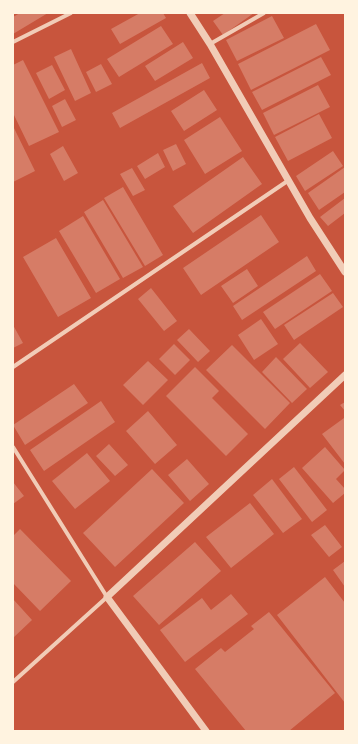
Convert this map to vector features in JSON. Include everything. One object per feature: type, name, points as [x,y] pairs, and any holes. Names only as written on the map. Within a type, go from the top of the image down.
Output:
[{"type":"street","points":[[13,42],[71,13]]},
{"type":"street","points":[[190,13],[210,44],[289,180],[345,272]]},
{"type":"street","points":[[210,44],[264,13]]},
{"type":"street","points":[[13,367],[289,180]]},
{"type":"street","points":[[13,682],[107,597],[345,375]]},
{"type":"street","points":[[13,447],[107,597],[206,731]]},
{"type":"building","points":[[20,13],[48,13],[13,34],[13,17]]},
{"type":"building","points":[[140,13],[163,13],[166,18],[120,44],[111,29]]},
{"type":"building","points":[[225,13],[254,13],[223,35],[213,21]]},
{"type":"building","points":[[272,16],[284,38],[237,61],[226,40]]},
{"type":"building","points":[[316,24],[330,50],[251,90],[238,64]]},
{"type":"building","points":[[161,26],[173,44],[119,77],[107,59]]},
{"type":"building","points":[[183,42],[193,58],[155,81],[145,66]]},
{"type":"building","points":[[71,49],[91,93],[75,101],[54,57]]},
{"type":"building","points":[[321,57],[331,75],[262,110],[252,92]]},
{"type":"building","points":[[23,60],[59,132],[29,146],[13,113],[13,65]]},
{"type":"building","points":[[202,63],[210,78],[120,128],[112,113]]},
{"type":"building","points":[[101,64],[112,84],[96,92],[86,72]]},
{"type":"building","points":[[52,65],[65,90],[49,99],[36,73]]},
{"type":"building","points":[[318,85],[330,107],[274,135],[263,113]]},
{"type":"building","points":[[204,90],[217,110],[184,131],[171,111]]},
{"type":"building","points":[[65,99],[76,120],[62,127],[52,106]]},
{"type":"building","points":[[319,114],[332,138],[288,161],[275,137]]},
{"type":"building","points":[[220,117],[242,151],[205,174],[184,140]]},
{"type":"building","points":[[13,126],[35,171],[13,182]]},
{"type":"building","points":[[176,144],[186,164],[173,171],[163,150]]},
{"type":"building","points":[[63,146],[78,173],[64,181],[50,154]]},
{"type":"building","points":[[333,151],[343,166],[305,191],[296,176]]},
{"type":"building","points":[[158,153],[165,167],[145,179],[137,166]]},
{"type":"building","points":[[243,157],[262,184],[193,233],[173,206]]},
{"type":"building","points":[[345,167],[345,192],[319,210],[308,193]]},
{"type":"building","points":[[132,168],[145,190],[133,196],[120,174]]},
{"type":"building","points":[[123,187],[163,255],[145,266],[104,198]]},
{"type":"building","points":[[345,198],[345,213],[328,226],[320,217]]},
{"type":"building","points":[[103,200],[143,267],[123,278],[84,212]]},
{"type":"building","points":[[261,215],[279,242],[201,295],[183,268]]},
{"type":"building","points":[[83,216],[120,279],[96,293],[59,231]]},
{"type":"building","points":[[56,238],[91,298],[58,317],[23,257]]},
{"type":"building","points":[[307,256],[316,271],[242,320],[233,306]]},
{"type":"building","points":[[247,269],[258,286],[233,303],[221,286]]},
{"type":"building","points":[[320,274],[332,291],[275,329],[263,312]]},
{"type":"building","points":[[151,288],[177,321],[164,331],[138,299]]},
{"type":"building","points":[[333,293],[343,307],[294,340],[284,325]]},
{"type":"building","points":[[261,319],[278,344],[254,360],[238,335]]},
{"type":"building","points":[[13,325],[23,343],[13,348]]},
{"type":"building","points":[[189,329],[210,351],[198,362],[177,340]]},
{"type":"building","points":[[300,343],[328,372],[310,388],[283,359]]},
{"type":"building","points":[[174,344],[190,360],[175,375],[159,359]]},
{"type":"building","points":[[232,345],[290,403],[265,429],[206,370]]},
{"type":"building","points":[[276,357],[307,389],[292,403],[262,372]]},
{"type":"building","points":[[148,361],[168,380],[143,405],[123,385]]},
{"type":"building","points":[[195,367],[219,391],[212,398],[248,434],[226,456],[166,396]]},
{"type":"building","points":[[74,384],[88,403],[25,445],[13,425]]},
{"type":"building","points":[[101,401],[115,422],[44,471],[30,450]]},
{"type":"building","points":[[345,402],[345,411],[340,405]]},
{"type":"building","points":[[148,411],[177,445],[155,464],[126,431]]},
{"type":"building","points":[[344,418],[345,420],[345,464],[322,434]]},
{"type":"building","points":[[109,444],[128,465],[115,476],[96,456]]},
{"type":"building","points":[[325,447],[345,470],[336,479],[345,489],[345,493],[333,503],[302,468]]},
{"type":"building","points":[[87,453],[110,481],[75,509],[52,481]]},
{"type":"building","points":[[187,459],[209,484],[190,501],[168,475]]},
{"type":"building","points":[[294,467],[327,510],[312,522],[279,479]]},
{"type":"building","points":[[152,469],[184,503],[115,567],[83,533]]},
{"type":"building","points":[[272,479],[302,519],[283,533],[253,495]]},
{"type":"building","points":[[13,482],[24,496],[13,504]]},
{"type":"building","points":[[250,503],[274,534],[231,568],[206,537]]},
{"type":"building","points":[[325,525],[342,547],[329,557],[311,535]]},
{"type":"building","points":[[20,529],[71,581],[40,611],[13,583],[13,536]]},
{"type":"building","points":[[195,542],[221,571],[159,625],[133,596]]},
{"type":"building","points":[[345,561],[345,587],[333,570]]},
{"type":"building","points":[[325,577],[345,603],[345,703],[277,615]]},
{"type":"building","points":[[231,594],[248,614],[185,662],[160,630],[202,598],[211,610]]},
{"type":"building","points":[[13,599],[32,620],[13,638]]},
{"type":"building","points":[[269,612],[335,693],[289,731],[246,731],[195,669],[221,648],[225,652],[254,629],[251,626]]}]
